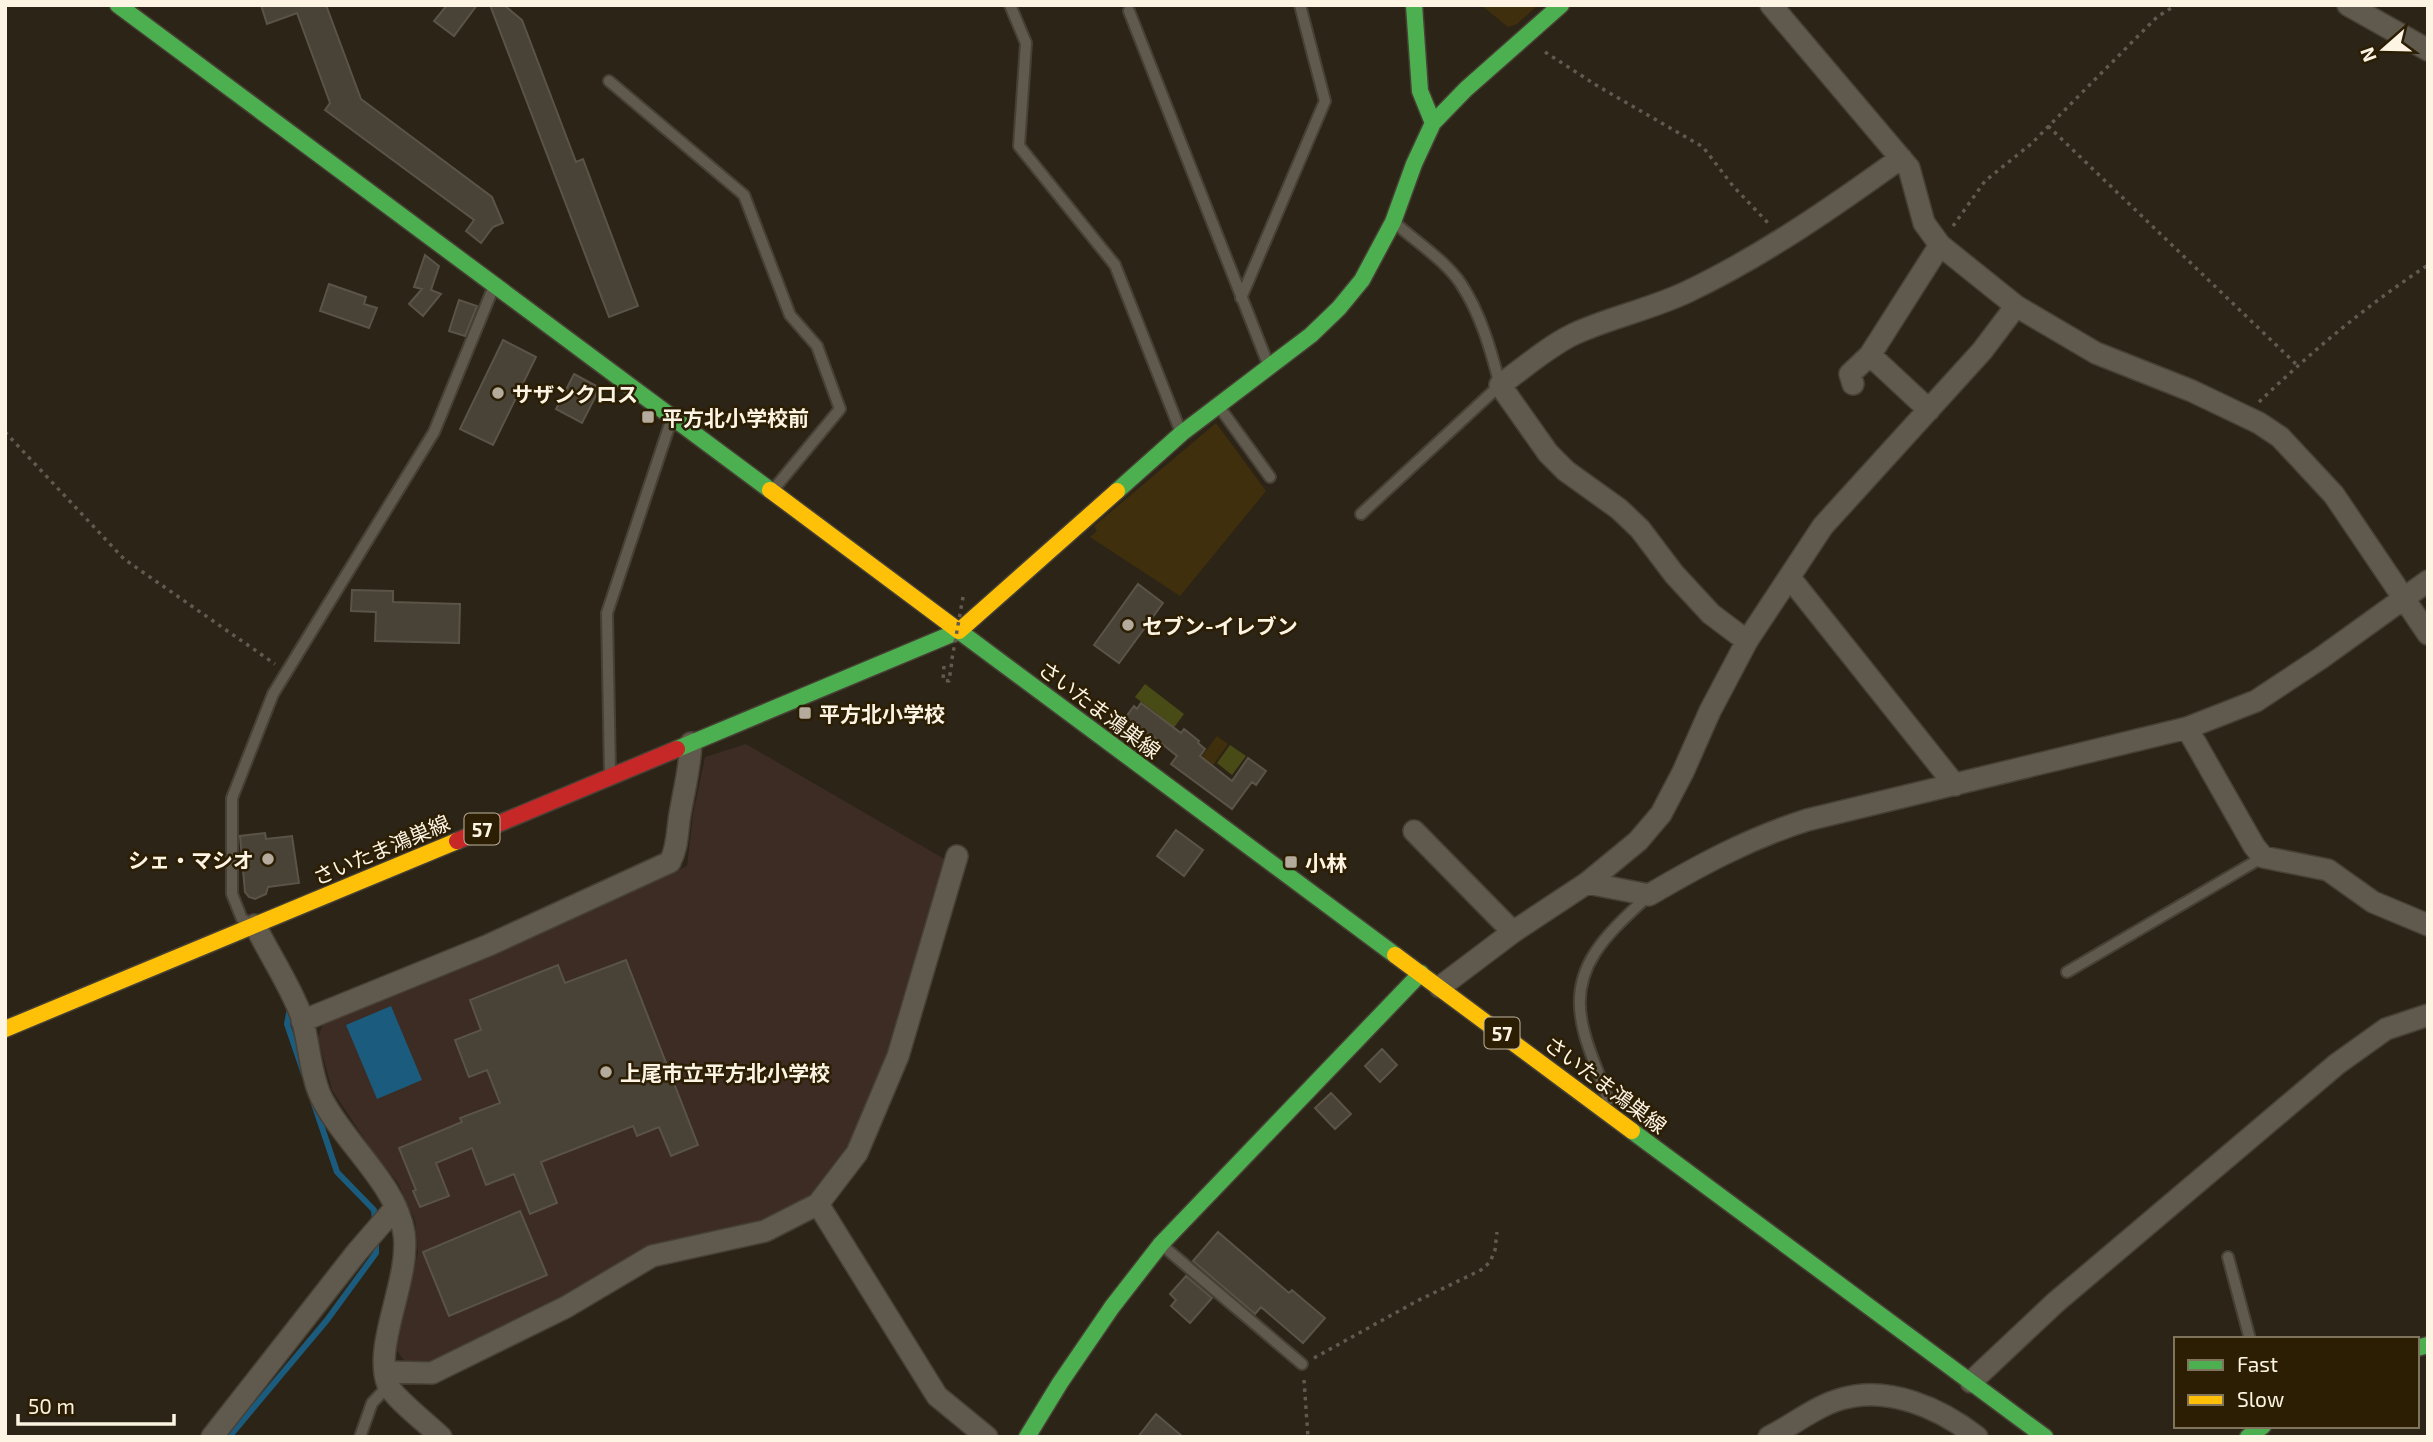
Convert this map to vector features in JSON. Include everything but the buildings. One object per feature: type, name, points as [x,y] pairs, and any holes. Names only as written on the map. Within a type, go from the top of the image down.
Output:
[{"type":"street","points":[[118,5],[959,631],[1181,433],[1311,335],[1339,307],[1362,280],[1393,222],[1414,164],[1433,123],[1466,89],[1561,5]]},
{"type":"street","points":[[1414,5],[1420,91],[1433,123]]},
{"type":"street","points":[[1771,5],[1909,168],[1924,223],[1940,246],[2016,306],[2096,353],[2192,391],[2280,437],[2334,495],[2428,634]]},
{"type":"street","points":[[2350,6],[2428,50]]},
{"type":"street","points":[[1748,641],[1711,614],[1674,574],[1640,529],[1566,471],[1548,453],[1500,385],[1557,344],[1576,334],[1686,293],[1783,238],[1901,158]]},
{"type":"street","points":[[1853,384],[1850,374],[1870,355],[1940,246]]},
{"type":"street","points":[[1440,987],[1513,932],[1587,883],[1638,841],[1661,814],[1710,711],[1748,641],[1823,526],[1982,351],[2016,306]]},
{"type":"street","points":[[1870,355],[1929,410]]},
{"type":"street","points":[[1790,578],[1955,785]]},
{"type":"street","points":[[1587,883],[1649,895],[1730,850],[1771,831],[2186,728],[2256,701],[2428,581]]},
{"type":"street","name":"さいたま鴻巣線","points":[[5,1029],[959,631],[2045,1437]]},
{"type":"street","points":[[2186,728],[2263,857],[2328,870],[2373,902],[2428,925]]},
{"type":"street","points":[[302,1021],[489,945],[670,862],[676,851],[680,815],[690,772],[691,743]]},
{"type":"street","points":[[1414,831],[1513,932]]},
{"type":"street","points":[[387,1379],[432,1373],[566,1307],[652,1256],[765,1231],[818,1204],[857,1153],[898,1056],[957,856]]},
{"type":"street","points":[[255,925],[302,1021],[320,1096],[340,1128],[364,1157],[396,1208],[404,1233],[404,1261],[383,1360],[387,1379],[441,1437]]},
{"type":"street","points":[[1027,1437],[1112,1307],[1161,1244],[1421,973]]},
{"type":"street","points":[[1971,1382],[2056,1302],[2337,1064],[2386,1029],[2428,1015]]},
{"type":"street","points":[[818,1204],[937,1396],[987,1437]]},
{"type":"street","points":[[212,1437],[357,1252],[396,1208]]},
{"type":"street","points":[[1769,1437],[1841,1399],[1873,1394],[1914,1402],[1977,1437]]},
{"type":"lane","points":[[1010,5],[1026,43],[1019,146],[1115,265],[1181,433]]},
{"type":"lane","points":[[1241,298],[1325,101],[1300,5]]},
{"type":"lane","points":[[1129,11],[1269,367]]},
{"type":"lane","points":[[609,81],[744,195],[790,315],[817,346],[840,409],[771,492]]},
{"type":"lane","points":[[1361,514],[1500,385],[1483,328],[1460,283],[1445,266],[1393,222]]},
{"type":"lane","points":[[255,925],[242,919],[232,894],[232,798],[273,694],[434,432],[494,285]]},
{"type":"lane","points":[[1218,405],[1270,477]]},
{"type":"lane","points":[[610,775],[607,613],[672,418]]},
{"type":"lane","points":[[2067,972],[2263,857]]},
{"type":"lane","points":[[1612,1114],[1581,1018],[1579,995],[1589,959],[1618,924],[1649,895]]},
{"type":"lane","points":[[1161,1244],[1303,1364]]},
{"type":"lane","points":[[2228,1257],[2249,1337]]},
{"type":"lane","points":[[360,1437],[372,1403],[387,1379]]},
{"type":"path","points":[[1940,246],[1985,181],[2031,144],[2157,18],[2176,5]]},
{"type":"path","points":[[1525,36],[1554,60],[1703,147],[1732,186],[1783,238]]},
{"type":"path","points":[[2049,126],[2297,365]]},
{"type":"path","points":[[2244,416],[2297,365],[2384,293],[2428,265]]},
{"type":"path","points":[[5,432],[124,559],[287,672]]},
{"type":"path","points":[[944,664],[943,680],[949,681],[963,597]]},
{"type":"path","points":[[1308,1437],[1303,1364],[1417,1301],[1481,1270],[1490,1262],[1495,1250],[1497,1232]]},
{"type":"shaded area","points":[[1481,5],[1538,5],[1517,24],[1508,27]]},
{"type":"shaded area","points":[[1216,423],[1266,491],[1180,596],[1090,537],[1097,531],[1094,526]]},
{"type":"shaded area","points":[[1145,684],[1184,714],[1155,753],[1145,745],[1162,722],[1160,716],[1135,697]]},
{"type":"shaded area","points":[[1217,736],[1228,744],[1199,785],[1187,776]]},
{"type":"shaded area","name":"上尾市立平方北小学校","points":[[746,744],[948,861],[893,1054],[853,1144],[822,1195],[772,1225],[651,1246],[575,1295],[434,1365],[406,1363],[394,1347],[418,1253],[415,1221],[398,1183],[369,1146],[332,1090],[318,1038],[323,1023],[687,866],[693,814],[705,757]]},
{"type":"shaded area","points":[[1230,745],[1246,756],[1232,775],[1217,763]]},
{"type":"water","points":[[391,1006],[422,1080],[377,1099],[346,1025]]},
{"type":"waterway","points":[[290,1008],[287,1024],[304,1074]]},
{"type":"waterway","points":[[313,1101],[337,1172],[374,1210],[375,1221]]},
{"type":"waterway","points":[[229,1437],[327,1320],[376,1253],[376,1239]]},
{"type":"traffic: fast","points":[[118,5],[770,490]]},
{"type":"traffic: fast","points":[[1414,5],[1420,91],[1433,123]]},
{"type":"traffic: fast","points":[[1117,491],[1182,433],[1311,335],[1339,308],[1362,280],[1393,222],[1414,164],[1433,123],[1466,89],[1561,5]]},
{"type":"traffic: fast","points":[[677,749],[959,631],[1395,955]]},
{"type":"traffic: fast","points":[[1027,1437],[1112,1307],[1161,1244],[1421,973]]},
{"type":"traffic: fast","points":[[1632,1131],[2045,1437]]},
{"type":"traffic: fast","points":[[2419,1347],[2428,1345]]},
{"type":"traffic: fast","points":[[2248,1437],[2260,1428]]},
{"type":"traffic: slow","points":[[770,490],[959,631],[1117,491]]},
{"type":"traffic: slow","points":[[5,1029],[457,841]]},
{"type":"traffic: slow","points":[[1395,955],[1632,1131]]},
{"type":"traffic: jam","points":[[457,841],[677,749]]},
{"type":"place","name":"サザンクロス","points":[[498,393]]},
{"type":"place","name":"平方北小学校前","points":[[648,417]]},
{"type":"place","name":"セブン-イレブン","points":[[1128,625]]},
{"type":"place","name":"平方北小学校","points":[[805,713]]},
{"type":"place","name":"シェ・マシオ","points":[[268,859]]},
{"type":"place","name":"小林","points":[[1291,862]]},
{"type":"place","name":"上尾市立平方北小学校","points":[[606,1072]]}]
